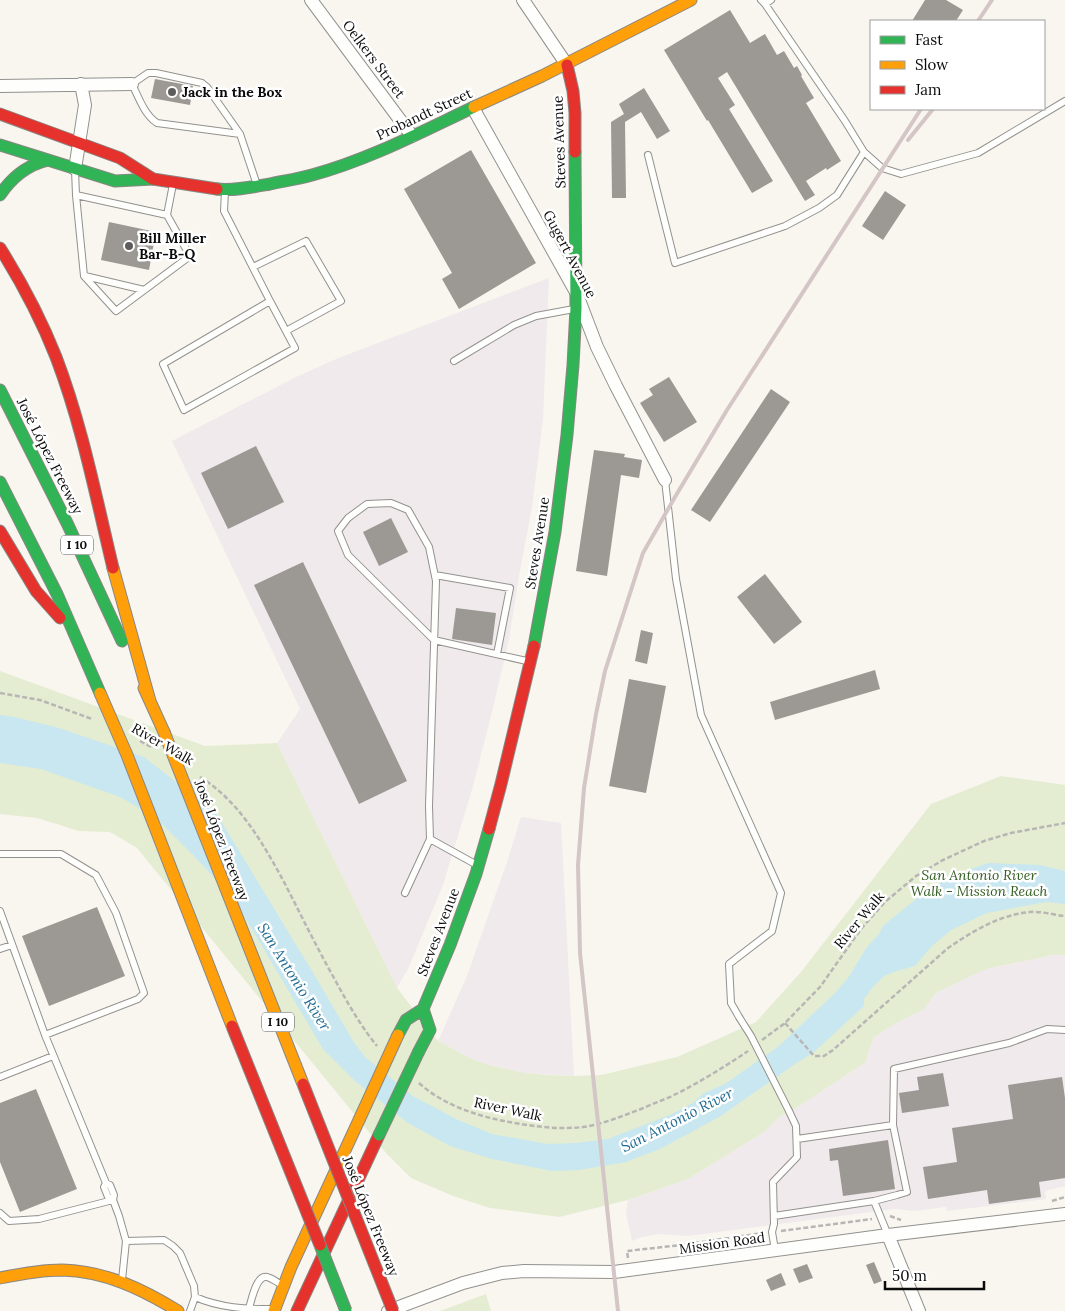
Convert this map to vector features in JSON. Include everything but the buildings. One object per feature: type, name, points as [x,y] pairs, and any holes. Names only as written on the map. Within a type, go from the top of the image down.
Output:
[{"type":"main road","name":"Probandt Street","points":[[0,145],[115,180],[153,178],[173,183],[226,190],[310,176],[372,154],[567,65],[690,0]]},
{"type":"main road","name":"Steves Avenue","points":[[274,1310],[291,1267],[398,1035],[406,1020],[423,1009],[450,945],[478,866],[501,784],[531,662],[555,532],[567,435],[573,365],[576,308],[575,113],[573,91],[567,65]]},
{"type":"main road","name":"Probandt Street","points":[[0,114],[120,158],[153,178]]},
{"type":"main road","points":[[0,195],[6,185],[16,175],[40,161],[48,160]]},
{"type":"main road","points":[[2,244],[12,268],[45,331],[67,391],[150,701]]},
{"type":"main road","name":"José López Freeway","points":[[0,390],[67,523],[164,732],[392,1311]]},
{"type":"main road","points":[[0,482],[57,594],[100,693],[346,1311]]},
{"type":"main road","points":[[0,531],[36,591],[75,636]]},
{"type":"main road","points":[[297,1311],[430,1030],[423,1009]]},
{"type":"main road","points":[[0,1278],[62,1270],[101,1275],[140,1289],[178,1311]]},
{"type":"street","name":"Oelkers Street","points":[[311,0],[412,136]]},
{"type":"street","points":[[523,0],[567,65]]},
{"type":"street","points":[[75,169],[85,105],[81,84]]},
{"type":"street","points":[[0,86],[132,84]]},
{"type":"street","name":"Gugert Avenue","points":[[473,108],[576,292],[597,347],[665,480]]},
{"type":"street","name":"Mission Road","points":[[388,1311],[463,1283],[502,1273],[524,1271],[614,1272],[888,1235],[1065,1214]]},
{"type":"street","points":[[888,1235],[919,1311]]},
{"type":"lane","points":[[766,1],[864,152],[882,168],[901,174],[978,153],[1065,101]]},
{"type":"lane","points":[[240,134],[157,123],[150,119],[132,84],[148,73],[156,73],[202,83],[207,87],[240,134],[257,186]]},
{"type":"lane","points":[[648,155],[675,263],[785,226],[819,208],[837,195],[864,152]]},
{"type":"lane","points":[[75,169],[84,276],[116,312],[190,256],[167,215],[173,183]]},
{"type":"lane","points":[[226,190],[224,211],[295,348],[184,410],[163,364],[270,301]]},
{"type":"lane","points":[[76,195],[167,215]]},
{"type":"lane","points":[[252,267],[306,241],[341,301],[286,332]]},
{"type":"lane","points":[[84,276],[144,290]]},
{"type":"lane","points":[[454,361],[514,325],[536,316],[576,308]]},
{"type":"lane","points":[[665,480],[676,579],[701,715],[781,893],[772,932],[729,964],[731,1003],[751,1036],[796,1126],[797,1157],[773,1182],[774,1216],[772,1232],[775,1250]]},
{"type":"lane","points":[[405,893],[430,839],[429,806],[434,640],[436,581],[435,575],[429,547],[408,510],[391,503],[366,504],[348,518],[338,531],[348,555],[434,640],[531,662]]},
{"type":"lane","points":[[435,575],[510,588],[498,654]]},
{"type":"lane","points":[[430,839],[478,866]]},
{"type":"lane","points":[[0,854],[61,854],[96,875],[116,913],[144,993],[138,999],[44,1035]]},
{"type":"lane","points":[[0,911],[44,1035],[106,1183],[104,1187],[108,1197],[113,1200],[119,1216],[126,1241],[121,1281]]},
{"type":"lane","points":[[0,949],[12,945]]},
{"type":"lane","points":[[774,1216],[874,1201],[907,1192],[892,1125],[894,1069],[1009,1043],[1047,1029],[1065,1030]]},
{"type":"lane","points":[[0,1077],[54,1056]]},
{"type":"lane","points":[[796,1139],[892,1125]]},
{"type":"lane","points":[[0,1213],[9,1221],[39,1219],[113,1200]]},
{"type":"lane","points":[[874,1201],[888,1235]]},
{"type":"lane","points":[[126,1241],[164,1240],[180,1253],[194,1286],[195,1297],[190,1311]]},
{"type":"lane","points":[[249,1308],[260,1279],[264,1277],[269,1278],[283,1286]]},
{"type":"lane","points":[[195,1297],[220,1306],[274,1310]]},
{"type":"path","points":[[0,693],[40,700],[97,722]]},
{"type":"path","name":"River Walk","points":[[139,740],[156,751]]},
{"type":"path","name":"River Walk","points":[[195,774],[210,783],[226,797],[252,828],[272,860],[347,1002],[363,1028],[384,1051]]},
{"type":"path","name":"River Walk","points":[[762,1040],[785,1022],[820,986],[861,929],[885,902],[916,876],[943,860],[984,841],[1011,833],[1065,823]]},
{"type":"path","points":[[785,1022],[814,1056],[824,1056],[948,948],[967,935],[983,926],[1012,915],[1032,911],[1065,916]]},
{"type":"path","name":"River Walk","points":[[416,1080],[422,1086],[448,1102],[486,1118],[552,1128],[583,1127],[610,1122],[678,1093],[717,1072],[754,1046]]},
{"type":"path","points":[[778,1231],[871,1219]]},
{"type":"path","points":[[628,1259],[627,1251],[764,1233]]},
{"type":"shaded area","points":[[549,278],[543,419],[532,507],[509,639],[473,786],[443,885],[409,967],[397,988],[277,743],[300,709],[172,441],[294,378],[336,359]]},
{"type":"shaded area","points":[[521,817],[561,823],[574,1076],[525,1073],[493,1066],[474,1060],[438,1041],[467,976]]},
{"type":"shaded area","points":[[1054,955],[1065,955],[1065,1186],[1045,1191],[1046,1199],[947,1211],[946,1207],[915,1211],[894,1209],[688,1236],[661,1234],[642,1237],[632,1241],[626,1213],[628,1200],[688,1179],[764,1132],[779,1117],[798,1107],[866,1062],[874,1037],[924,1009],[936,993],[986,969]]},
{"type":"green space","name":"San Antonio River Walk - Mission Reach","points":[[0,671],[205,746],[277,743],[397,988],[438,1041],[474,1060],[493,1066],[525,1073],[549,1075],[601,1075],[677,1057],[756,1022],[801,972],[931,804],[1001,776],[1065,785],[1065,955],[1053,955],[986,969],[936,993],[924,1009],[874,1037],[866,1062],[798,1107],[779,1117],[764,1132],[688,1179],[628,1200],[559,1217],[490,1208],[453,1196],[411,1178],[386,1153],[137,848],[110,832],[79,831],[37,818],[0,814]]},
{"type":"green space","points":[[486,1294],[491,1311],[440,1311]]},
{"type":"water","name":"San Antonio River","points":[[0,715],[59,728],[144,757],[216,813],[353,1041],[365,1057],[413,1096],[456,1119],[492,1134],[548,1144],[608,1139],[672,1114],[694,1102],[704,1093],[725,1084],[779,1046],[835,993],[848,978],[867,947],[879,934],[883,926],[916,899],[949,877],[988,863],[1040,865],[1065,871],[1065,904],[1046,902],[987,913],[951,930],[931,947],[915,966],[884,976],[864,999],[864,1006],[813,1053],[721,1116],[660,1149],[626,1162],[579,1170],[552,1171],[492,1159],[450,1146],[408,1123],[355,1081],[323,1049],[234,899],[194,856],[155,817],[120,797],[41,769],[0,763]]},
{"type":"railway","points":[[979,20],[992,0]]},
{"type":"railway","points":[[618,1311],[580,953],[578,865],[584,788],[605,671],[643,553],[727,410],[920,110]]},
{"type":"railway","points":[[908,140],[932,110]]},
{"type":"traffic: fast","points":[[217,189],[257,186],[302,178],[333,169],[394,145],[474,107]]},
{"type":"traffic: fast","points":[[0,145],[115,181],[153,179]]},
{"type":"traffic: fast","points":[[534,646],[555,532],[567,435],[573,365],[576,308],[575,152]]},
{"type":"traffic: fast","points":[[0,195],[21,173],[33,165],[48,160]]},
{"type":"traffic: fast","points":[[0,390],[67,523],[122,641]]},
{"type":"traffic: fast","points":[[0,482],[57,594],[100,693]]},
{"type":"traffic: fast","points":[[398,1035],[406,1020],[423,1009],[450,945],[476,874],[489,829]]},
{"type":"traffic: fast","points":[[419,1051],[430,1030],[423,1009]]},
{"type":"traffic: fast","points":[[379,1135],[419,1051]]},
{"type":"traffic: fast","points":[[320,1245],[346,1311]]},
{"type":"traffic: slow","points":[[474,107],[542,76],[691,0]]},
{"type":"traffic: slow","points":[[113,568],[150,701]]},
{"type":"traffic: slow","points":[[144,688],[164,732]]},
{"type":"traffic: slow","points":[[100,693],[127,755],[232,1026]]},
{"type":"traffic: slow","points":[[164,732],[303,1084]]},
{"type":"traffic: slow","points":[[359,1120],[398,1035]]},
{"type":"traffic: slow","points":[[274,1311],[291,1267],[359,1120]]},
{"type":"traffic: slow","points":[[0,1278],[31,1272],[54,1270],[78,1271],[123,1283],[151,1295],[178,1311]]},
{"type":"traffic: jam","points":[[567,65],[573,91],[575,152]]},
{"type":"traffic: jam","points":[[0,114],[120,158],[153,179],[217,189]]},
{"type":"traffic: jam","points":[[0,248],[37,315],[56,357],[88,461],[113,568]]},
{"type":"traffic: jam","points":[[0,531],[36,591],[60,618]]},
{"type":"traffic: jam","points":[[489,829],[534,646]]},
{"type":"traffic: jam","points":[[232,1026],[320,1245]]},
{"type":"traffic: jam","points":[[303,1084],[393,1311]]},
{"type":"traffic: jam","points":[[297,1311],[379,1135]]},
{"type":"place","name":"Jack in the Box","points":[[172,92]]},
{"type":"place","name":"Bill Miller Bar-B-Q","points":[[129,246]]}]
